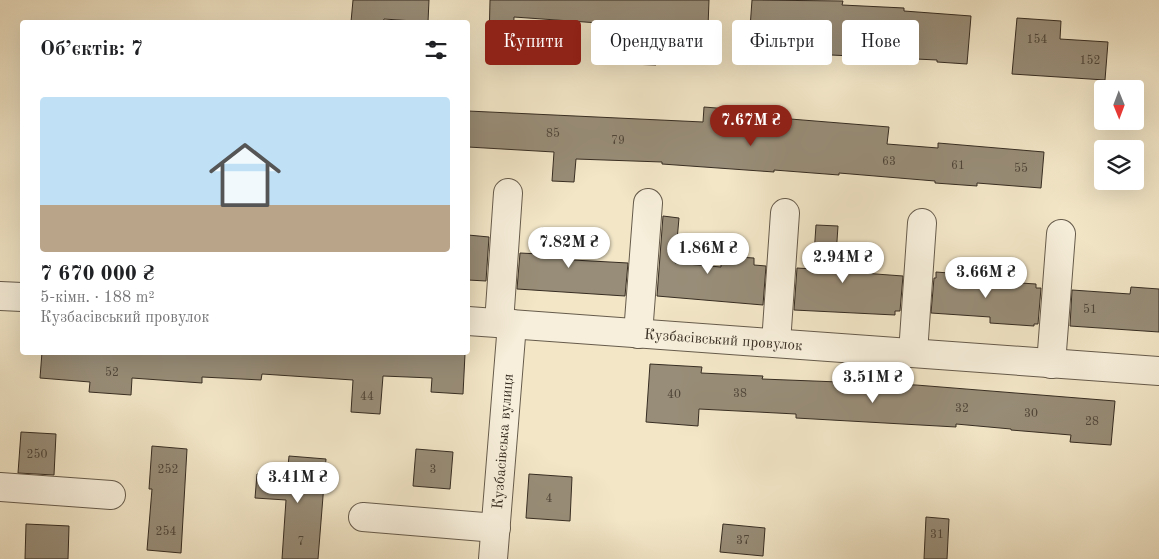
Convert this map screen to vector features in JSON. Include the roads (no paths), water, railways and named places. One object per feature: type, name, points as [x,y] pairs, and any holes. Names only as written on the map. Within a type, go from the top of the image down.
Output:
[{"type":"street","name":"Кузбасівська вулиця","points":[[494,559],[505,324],[508,193]]},
{"type":"street","points":[[638,334],[648,203]]},
{"type":"street","points":[[776,343],[785,213]]},
{"type":"street","points":[[912,354],[922,223]]},
{"type":"street","points":[[1051,364],[1060,234]]},
{"type":"street","points":[[0,296],[20,297]]},
{"type":"street","name":"Кузбасівський провулок","points":[[470,321],[1159,371]]},
{"type":"street","points":[[0,487],[111,495]]},
{"type":"street","points":[[363,517],[496,528]]}]
